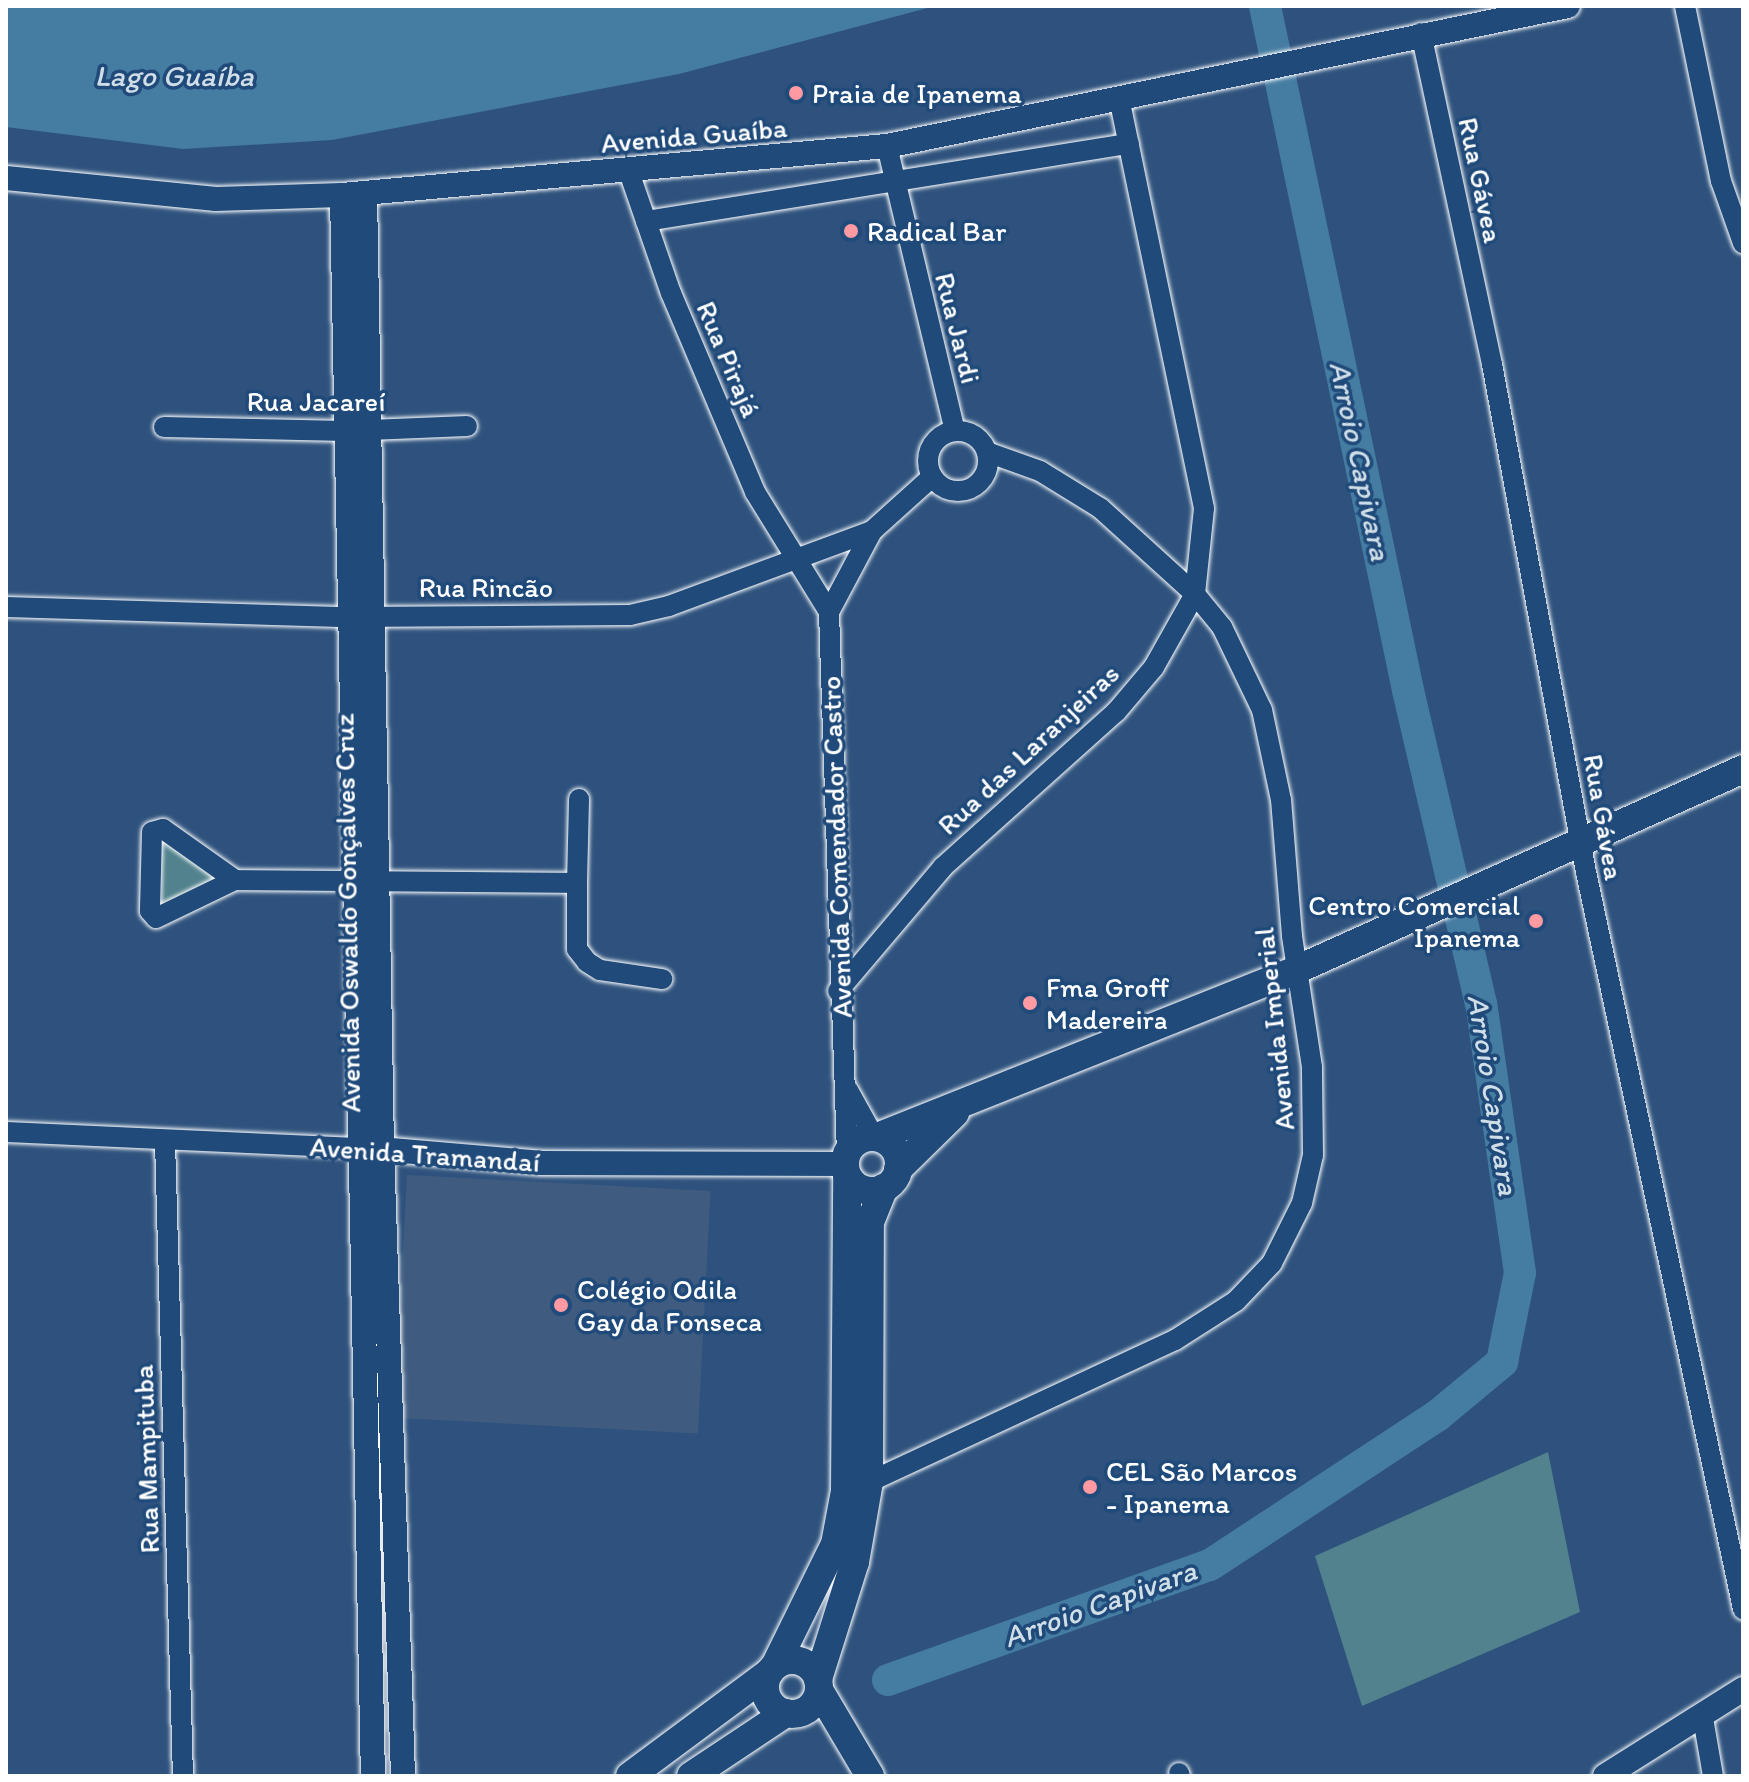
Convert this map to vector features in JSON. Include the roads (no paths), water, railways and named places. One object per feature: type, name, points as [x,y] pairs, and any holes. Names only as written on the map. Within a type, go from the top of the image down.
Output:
[{"type":"main road","points":[[891,1178],[863,1190],[847,1164],[858,1141],[961,1107],[1296,970],[1743,769]]},
{"type":"main road","points":[[691,1776],[815,1701],[855,1562],[869,1482],[870,1222],[891,1178],[961,1107]]},
{"type":"main road","points":[[875,1137],[894,1149],[891,1178]]},
{"type":"main road","name":"Avenida Comendador Castro","points":[[772,1669],[835,1544],[845,1491],[847,1164]]},
{"type":"main road","points":[[630,1776],[772,1669],[795,1660],[813,1670],[818,1685],[870,1776]]},
{"type":"main road","points":[[772,1669],[766,1692],[791,1713],[855,1752]]},
{"type":"street","name":"Avenida Guaíba","points":[[6,178],[216,199],[353,194],[629,172],[887,146],[1421,33],[1568,6]]},
{"type":"street","points":[[1685,6],[1721,181],[1743,243]]},
{"type":"street","name":"Rua Gávea","points":[[1421,33],[1492,364],[1580,842],[1743,1609]]},
{"type":"street","name":"Rua das Laranjeiras","points":[[838,991],[943,867],[1116,712],[1154,667],[1195,594],[1204,508],[1119,98]]},
{"type":"street","points":[[646,221],[1129,144]]},
{"type":"street","name":"Rua Jardi","points":[[887,146],[892,183],[955,431]]},
{"type":"street","name":"Rua Pirajá","points":[[629,172],[755,492],[797,558]]},
{"type":"street","name":"Avenida Oswaldo Gonçalves Cruz","points":[[353,194],[370,1148],[366,1402],[373,1776]]},
{"type":"street","name":"Rua Jacareí","points":[[164,427],[355,431],[467,426]]},
{"type":"street","points":[[955,431],[980,440],[987,452],[982,480],[971,489],[942,487],[932,477],[931,448],[955,431]]},
{"type":"street","name":"Avenida Imperial","points":[[869,1482],[1175,1340],[1236,1301],[1272,1263],[1302,1203],[1313,1155],[1312,1067],[1296,970],[1281,800],[1262,710],[1222,627],[1195,594],[1100,508],[1040,471],[987,452]]},
{"type":"street","name":"Rua Rincão","points":[[6,607],[359,617],[630,615],[669,606],[872,531],[932,477]]},
{"type":"street","name":"Avenida Comendador Castro","points":[[829,612],[872,531]]},
{"type":"street","name":"Avenida Comendador Castro","points":[[797,558],[829,612],[838,991],[847,1164]]},
{"type":"street","points":[[579,799],[577,949],[600,970],[662,979]]},
{"type":"street","points":[[235,880],[163,829],[152,832],[153,917],[235,880],[366,884],[577,883]]},
{"type":"street","name":"Avenida Comendador Castro","points":[[844,1083],[875,1137]]},
{"type":"street","name":"Avenida Tramandaí","points":[[6,1132],[370,1148],[542,1163],[847,1164]]},
{"type":"street","name":"Rua Mampituba","points":[[165,1141],[183,1776]]},
{"type":"street","name":"Avenida Oswaldo Gonçalves Cruz","points":[[370,1148],[392,1401],[403,1776]]},
{"type":"street","points":[[366,1402],[392,1401]]},
{"type":"street","points":[[372,1632],[399,1630]]},
{"type":"street","points":[[1605,1776],[1703,1718],[1743,1689]]},
{"type":"street","points":[[1703,1718],[1713,1776]]},
{"type":"water","name":"Lago Guaíba","points":[[6,6],[935,6],[679,74],[332,140],[183,149],[6,127]]},
{"type":"waterway","name":"Arroio Capivara","points":[[888,1680],[1210,1565],[1437,1416],[1502,1362],[1520,1273],[1481,1004],[1408,690],[1265,6]]},
{"type":"place","name":"Praia de Ipanema","points":[[796,93]]},
{"type":"place","name":"Radical Bar","points":[[851,231]]},
{"type":"place","name":"Centro Comercial Ipanema","points":[[1536,921]]},
{"type":"place","name":"Fma Groff Madereira","points":[[1030,1003]]},
{"type":"place","name":"Colégio Odila Gay da Fonseca","points":[[561,1305]]},
{"type":"place","name":"CEL São Marcos - Ipanema","points":[[1090,1487]]}]
